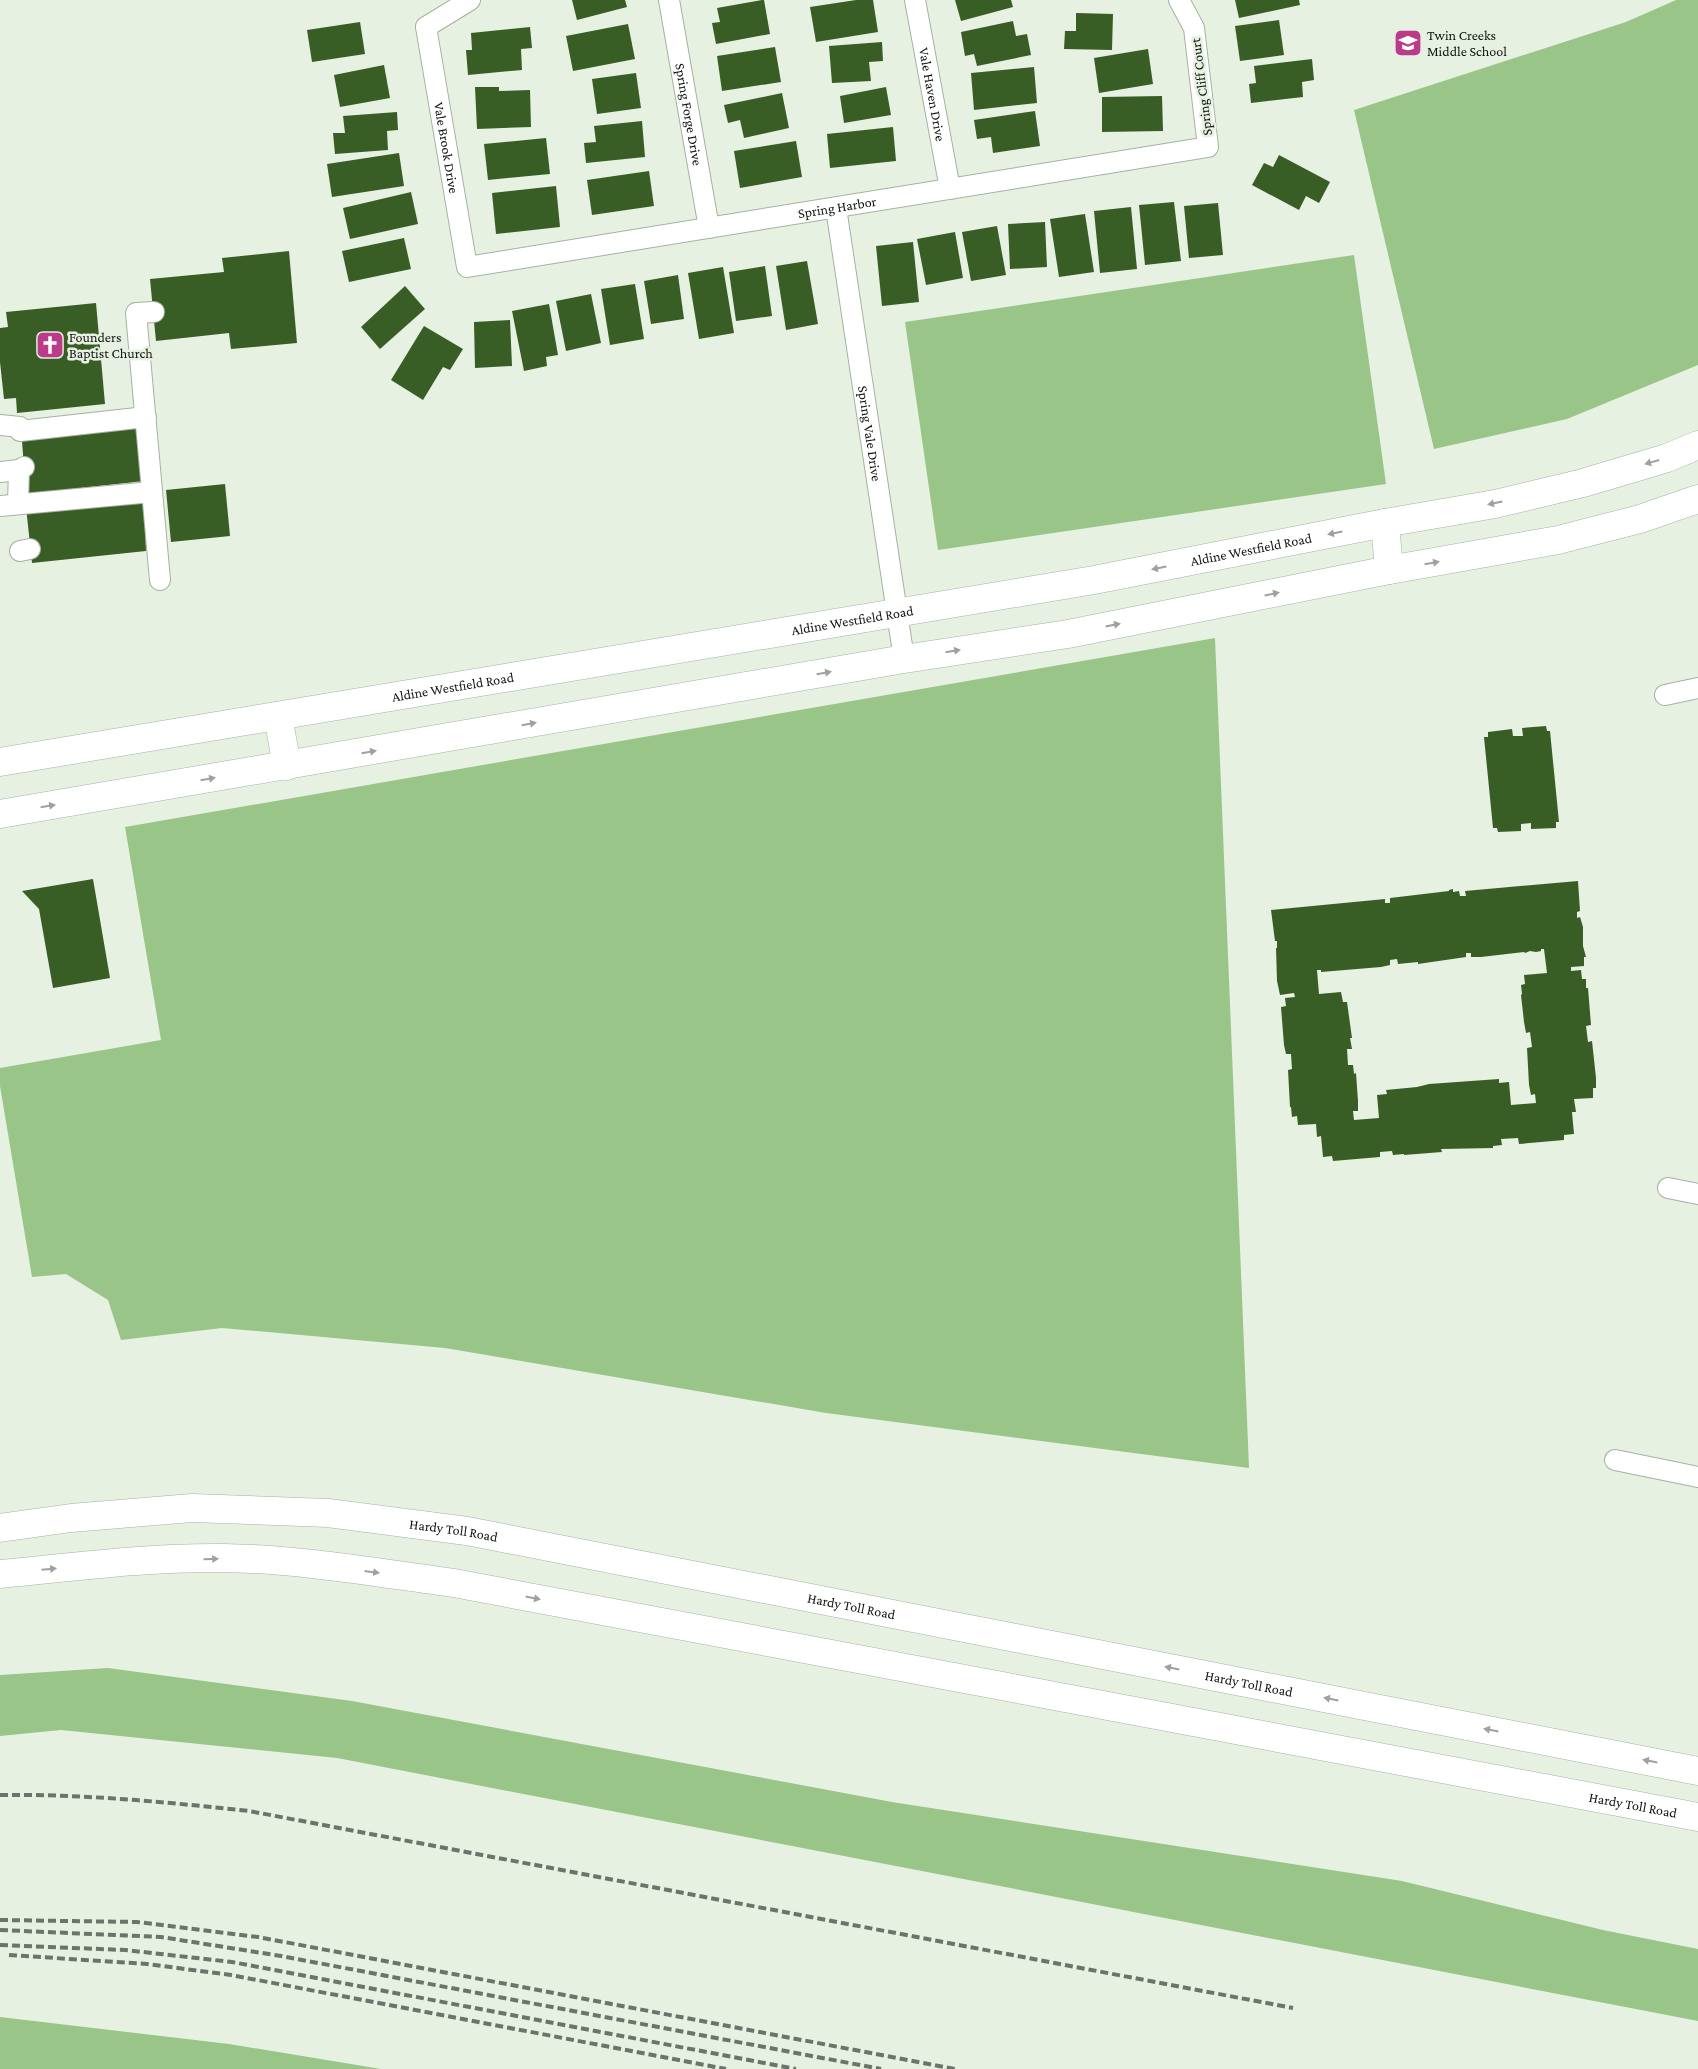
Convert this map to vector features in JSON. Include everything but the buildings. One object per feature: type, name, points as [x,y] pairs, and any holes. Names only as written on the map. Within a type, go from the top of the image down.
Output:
[{"type":"main road","name":"Aldine Westfield Road","points":[[0,762],[1094,580],[1385,523],[1495,504],[1583,483],[1667,458],[1698,445]]},
{"type":"main road","points":[[0,814],[904,659],[1078,632],[1389,570],[1558,540],[1640,519],[1698,499]]},
{"type":"main road","points":[[1385,523],[1389,570]]},
{"type":"main road","points":[[278,716],[287,766]]},
{"type":"main road","name":"Hardy Toll Road","points":[[0,1528],[71,1518],[192,1508],[328,1513],[467,1531],[1698,1771]]},
{"type":"main road","name":"Hardy Toll Road","points":[[0,1574],[124,1562],[223,1558],[292,1562],[454,1583],[1698,1817]]},
{"type":"street","name":"Vale Brook Drive","points":[[467,268],[426,27],[470,0]]},
{"type":"street","name":"Spring Forge Drive","points":[[669,0],[709,228]]},
{"type":"street","name":"Vale Haven Drive","points":[[916,0],[950,189]]},
{"type":"street","name":"Spring Cliff Court","points":[[1179,0],[1194,28],[1208,147]]},
{"type":"street","name":"Spring Harbor","points":[[467,268],[1208,147]]},
{"type":"street","name":"Spring Vale Drive","points":[[836,208],[904,659]]},
{"type":"street","points":[[154,312],[136,313],[160,580]]},
{"type":"street","points":[[3,420],[20,427],[20,432],[146,417]]},
{"type":"street","points":[[14,470],[9,505],[152,492]]},
{"type":"street","points":[[1665,695],[1698,688]]},
{"type":"street","points":[[1668,1188],[1698,1194]]},
{"type":"street","points":[[1615,1460],[1698,1477]]},
{"type":"green space","points":[[1676,0],[1698,0],[1698,365],[1567,419],[1434,449],[1354,110],[1626,22]]},
{"type":"green space","points":[[1354,255],[1386,484],[938,550],[905,322]]},
{"type":"green space","points":[[1215,638],[1249,1468],[826,1413],[445,1348],[222,1328],[121,1340],[108,1300],[66,1274],[32,1277],[0,1086],[0,1068],[161,1040],[125,827]]},
{"type":"green space","points":[[108,1668],[352,1701],[892,1802],[1402,1881],[1603,1930],[1698,1949],[1698,2021],[337,1758],[61,1730],[0,1736],[0,1675]]},
{"type":"green space","points":[[0,2017],[229,2044],[381,2069],[0,2069]]},
{"type":"railway","points":[[0,1795],[94,1797],[249,1811],[1293,2008]]},
{"type":"railway","points":[[0,1920],[137,1922],[258,1937],[955,2069]]},
{"type":"railway","points":[[0,1930],[161,1937],[281,1956],[881,2069]]},
{"type":"railway","points":[[0,1945],[125,1950],[232,1962],[796,2069]]},
{"type":"railway","points":[[9,1955],[147,1964],[231,1975],[726,2069]]},
{"type":"place","name":"Twin Creeks Middle School","points":[[1408,43]]},
{"type":"place","name":"Founders Baptist Church","points":[[50,345]]}]
